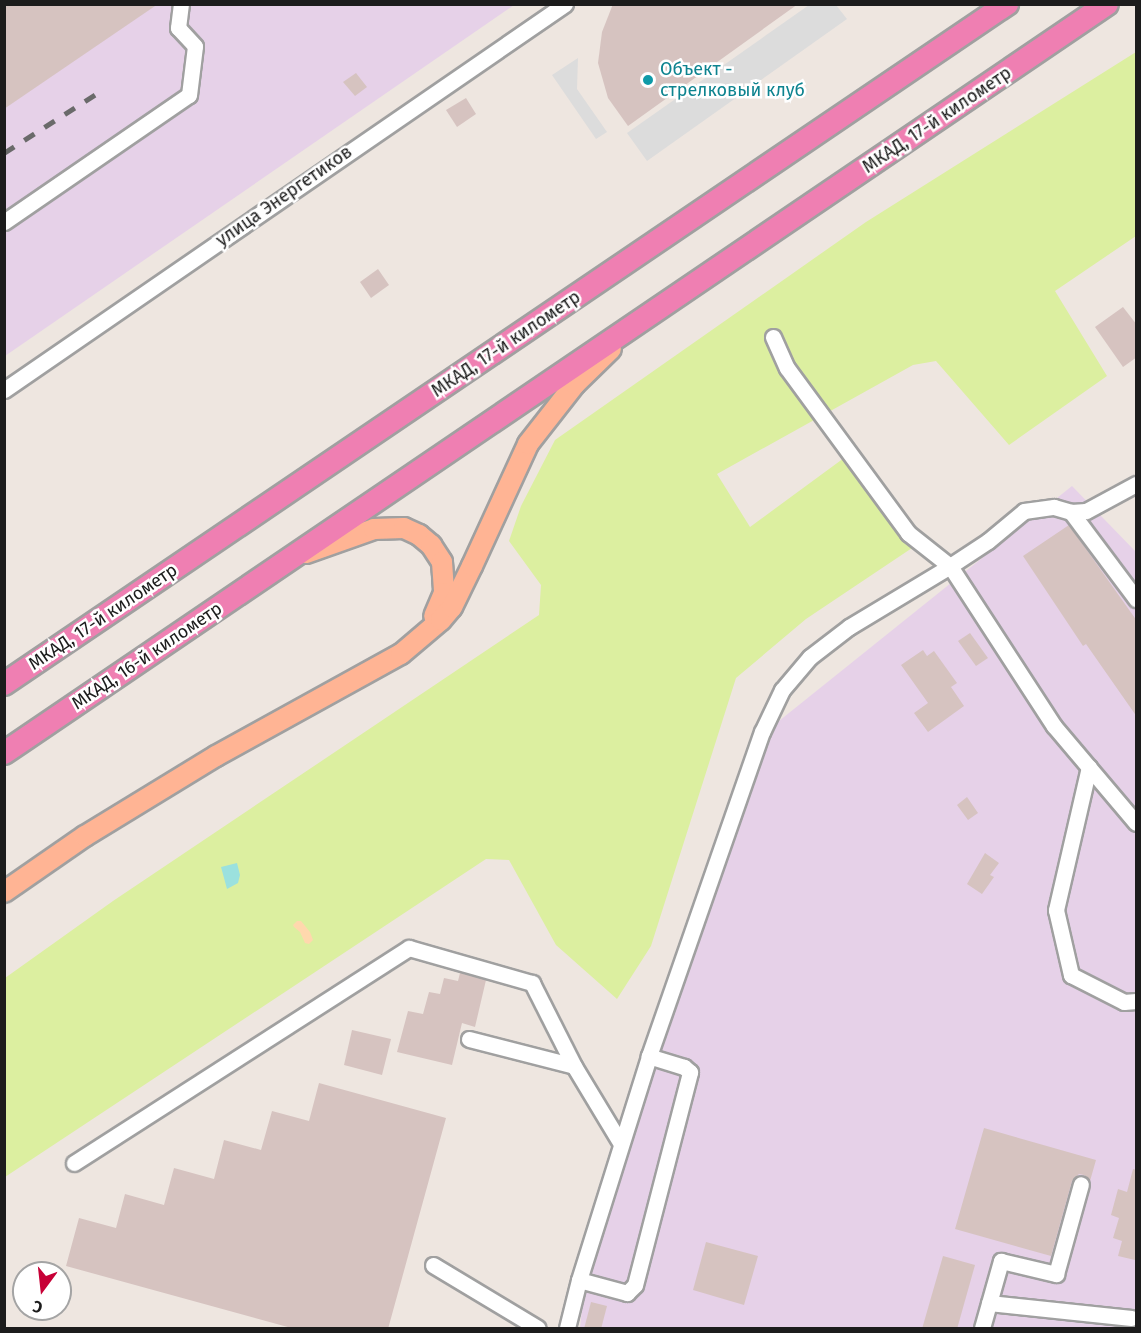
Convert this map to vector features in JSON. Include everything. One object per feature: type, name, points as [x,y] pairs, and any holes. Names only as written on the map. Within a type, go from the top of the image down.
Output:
[{"type":"highway","name":"МКАД, 17-й километр","points":[[4,684],[1007,4]]},
{"type":"highway","name":"МКАД, 17-й километр","points":[[290,559],[1107,4]]},
{"type":"highway","name":"МКАД, 16-й километр","points":[[4,753],[290,559]]},
{"type":"main road","points":[[4,892],[85,836],[216,756],[400,654],[424,634],[452,607],[528,444],[575,384],[637,324]]},
{"type":"main road","points":[[290,559],[374,529],[404,528],[419,535],[431,545],[442,562],[444,577],[444,593],[438,610],[424,634]]},
{"type":"street","points":[[4,222],[189,95],[195,46],[177,28],[181,4]]},
{"type":"street","name":"улица Энергетиков","points":[[4,390],[565,4]]},
{"type":"street","points":[[773,337],[787,368],[908,533],[950,566],[1053,726],[1136,823]]},
{"type":"street","points":[[567,1329],[579,1281],[649,1056],[762,732],[782,690],[810,657],[849,627],[988,541],[1024,511],[1054,507],[1071,512],[1086,511],[1137,484]]},
{"type":"street","points":[[1071,512],[1137,599]]},
{"type":"street","points":[[1089,767],[1056,910],[1071,975],[1124,1002],[1137,1001]]},
{"type":"street","points":[[74,1163],[409,948],[532,983],[574,1066],[621,1144]]},
{"type":"street","points":[[469,1039],[574,1066]]},
{"type":"street","points":[[579,1281],[627,1293],[633,1290],[635,1285],[690,1072],[684,1067],[649,1056]]},
{"type":"street","points":[[982,1329],[1000,1261],[1056,1274],[1081,1184]]},
{"type":"street","points":[[433,1264],[538,1329]]},
{"type":"street","points":[[989,1303],[1131,1318]]},
{"type":"shaded area","points":[[5,5],[514,5],[5,356]]},
{"type":"shaded area","points":[[809,5],[836,5],[847,19],[647,161],[627,133]]},
{"type":"shaded area","points":[[578,58],[577,89],[607,132],[596,139],[552,75]]},
{"type":"shaded area","points":[[1072,486],[1136,552],[1136,1328],[580,1328],[583,1300],[656,1043],[774,725]]},
{"type":"green space","points":[[1136,52],[1136,236],[1055,291],[1107,376],[1009,445],[936,361],[913,365],[717,474],[750,527],[844,458],[912,548],[806,619],[736,678],[651,946],[617,999],[556,945],[509,860],[486,859],[5,1177],[5,978],[113,901],[539,615],[541,585],[509,541],[521,506],[555,440],[866,222]]},
{"type":"sand","points":[[297,921],[301,921],[310,932],[313,940],[309,944],[305,943],[300,932],[294,927]]},
{"type":"water","points":[[237,863],[240,875],[238,883],[227,889],[221,867]]},
{"type":"building","points":[[4,4],[158,4],[4,109]]},
{"type":"building","name":"Объект - стрелковый клуб","points":[[613,4],[798,4],[628,126],[608,98],[598,63],[602,32]]},
{"type":"building","points":[[356,73],[367,87],[355,96],[343,82]]},
{"type":"building","points":[[466,98],[476,114],[457,127],[446,110]]},
{"type":"building","points":[[378,269],[389,285],[371,298],[360,282]]},
{"type":"building","points":[[1123,307],[1137,325],[1137,357],[1123,367],[1095,327]]},
{"type":"building","points":[[1069,525],[1137,621],[1137,717],[1086,644],[1083,646],[1023,556]]},
{"type":"building","points":[[970,633],[988,658],[976,666],[958,641]]},
{"type":"building","points":[[923,650],[927,656],[934,651],[957,683],[951,687],[964,706],[928,732],[914,713],[928,703],[901,665]]},
{"type":"building","points":[[967,797],[978,813],[968,820],[957,805]]},
{"type":"building","points":[[985,853],[999,863],[990,875],[994,877],[982,894],[967,884]]},
{"type":"building","points":[[460,973],[486,980],[475,1027],[462,1023],[452,1065],[397,1052],[408,1011],[423,1014],[429,992],[440,994],[444,978],[458,981]]},
{"type":"building","points":[[352,1030],[391,1039],[382,1075],[344,1065]]},
{"type":"building","points":[[319,1083],[446,1118],[388,1329],[295,1329],[72,1268],[72,1261],[67,1261],[79,1218],[116,1228],[125,1194],[164,1205],[174,1168],[214,1179],[224,1140],[261,1150],[272,1111],[309,1121]]},
{"type":"building","points":[[984,1128],[1096,1160],[1090,1181],[1084,1175],[1079,1174],[1072,1181],[1051,1256],[955,1229]]},
{"type":"building","points":[[1133,1169],[1137,1170],[1135,1260],[1118,1256],[1122,1241],[1113,1238],[1119,1218],[1111,1215],[1118,1189],[1127,1192]]},
{"type":"building","points":[[706,1242],[758,1256],[744,1305],[693,1290]]},
{"type":"building","points":[[943,1256],[975,1265],[957,1329],[922,1329]]},
{"type":"building","points":[[591,1302],[607,1306],[601,1329],[584,1329]]},
{"type":"railway","points":[[4,153],[96,94]]},
{"type":"place","name":"Объект - стрелковый клуб","points":[[648,80]]}]
